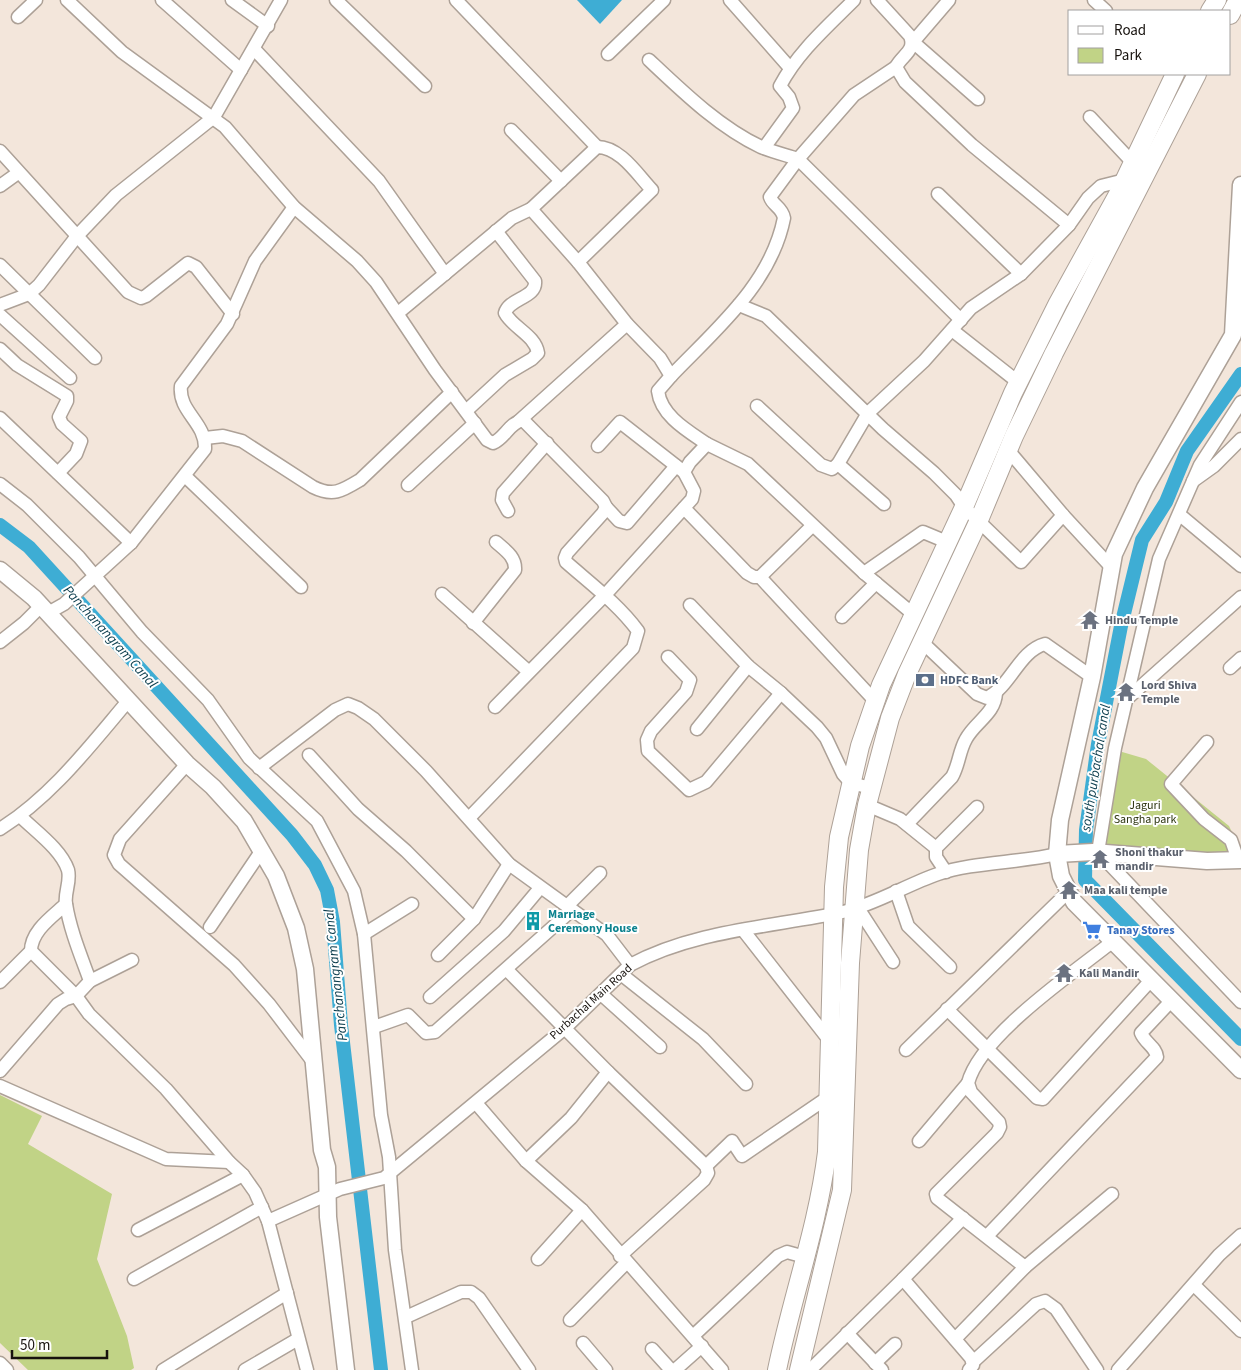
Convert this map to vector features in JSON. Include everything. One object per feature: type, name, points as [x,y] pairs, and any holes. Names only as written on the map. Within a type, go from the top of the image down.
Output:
[{"type":"main road","points":[[777,1370],[787,1322],[824,1182],[827,1152],[833,914],[839,837],[860,746],[875,701],[913,614],[964,507],[1018,382],[1133,163],[1173,75]]},
{"type":"main road","points":[[799,1370],[842,1190],[849,972],[856,908],[859,850],[869,796],[890,718],[922,642],[979,520],[1008,450],[1054,353],[1196,75]]},
{"type":"street","points":[[18,17],[36,0]]},
{"type":"street","points":[[67,0],[122,52],[214,117],[243,146],[294,207],[356,261],[376,282],[487,440],[493,443],[627,324]]},
{"type":"street","points":[[162,0],[241,70]]},
{"type":"street","points":[[232,0],[268,26]]},
{"type":"street","points":[[0,305],[29,294],[39,285],[77,236],[116,195],[214,117],[268,26],[281,0]]},
{"type":"street","points":[[336,0],[425,86]]},
{"type":"street","points":[[456,0],[597,147]]},
{"type":"street","points":[[608,54],[664,0]]},
{"type":"street","points":[[730,0],[790,68]]},
{"type":"street","points":[[764,148],[793,108],[789,97],[780,86],[790,68],[815,38],[854,0]]},
{"type":"street","points":[[877,0],[910,36],[913,42],[978,99]]},
{"type":"street","points":[[913,614],[812,526],[748,464],[707,444],[677,423],[659,401],[658,391],[739,305],[766,268],[782,226],[783,212],[772,202],[772,192],[854,95],[896,68],[900,59],[911,50],[913,42],[949,0]]},
{"type":"street","points":[[1094,0],[1105,10]]},
{"type":"street","points":[[254,49],[379,180],[445,274]]},
{"type":"street","points":[[649,60],[690,98],[731,129],[764,148],[798,160],[961,320]]},
{"type":"street","points":[[896,68],[905,82],[965,138],[1069,224]]},
{"type":"street","points":[[1090,117],[1133,163]]},
{"type":"street","points":[[1152,123],[1166,133]]},
{"type":"street","points":[[511,130],[561,181]]},
{"type":"street","points":[[398,313],[512,218],[531,209],[597,147],[608,147],[620,156],[652,190],[578,262]]},
{"type":"street","points":[[0,151],[128,292],[135,297],[146,296],[188,263],[196,267],[233,314]]},
{"type":"street","points":[[0,186],[18,173]]},
{"type":"street","points":[[757,406],[821,465],[832,469],[838,464],[868,413],[924,361],[972,308],[1021,274],[1069,224],[1088,198],[1101,186],[1124,180]]},
{"type":"street","points":[[1241,185],[1233,335],[1145,488],[1114,554],[1092,677],[1060,820],[1056,854],[1067,893],[1112,942],[1241,1070]]},
{"type":"street","points":[[938,194],[1021,274]]},
{"type":"street","points":[[0,642],[45,610],[64,604],[96,577],[131,543],[186,476],[205,449],[205,438],[183,404],[180,395],[181,386],[233,314],[255,261],[294,207]]},
{"type":"street","points":[[531,209],[578,262],[627,324],[660,358],[672,376]]},
{"type":"street","points":[[466,411],[505,375],[532,359],[538,353],[533,341],[509,320],[505,314],[510,304],[532,291],[536,286],[535,281],[496,232]]},
{"type":"street","points":[[0,266],[95,358]]},
{"type":"street","points":[[739,305],[766,316],[947,485],[964,507],[1021,562],[1063,515]]},
{"type":"street","points":[[0,315],[70,378]]},
{"type":"street","points":[[952,330],[1018,382]]},
{"type":"street","points":[[0,349],[17,365],[67,396],[67,401],[60,417],[62,424],[82,441],[76,454],[58,473]]},
{"type":"street","points":[[205,438],[222,436],[242,441],[312,486],[324,492],[332,493],[346,489],[360,480],[452,392]]},
{"type":"street","points":[[1241,402],[1200,465],[1159,560],[1116,748],[1095,852],[1241,1002]]},
{"type":"street","points":[[0,418],[131,543]]},
{"type":"street","points":[[519,421],[523,420],[527,423],[603,501],[619,521],[627,523],[707,444]]},
{"type":"street","points":[[495,707],[528,671],[605,595],[694,495],[680,469],[620,422],[598,446]]},
{"type":"street","points":[[408,485],[474,423]]},
{"type":"street","points":[[1193,481],[1214,466],[1241,440]]},
{"type":"street","points":[[508,511],[502,500],[503,493],[546,443]]},
{"type":"street","points":[[1008,450],[1063,515],[1112,568]]},
{"type":"street","points":[[838,464],[884,504]]},
{"type":"street","points":[[186,476],[301,587]]},
{"type":"street","points":[[0,484],[37,515],[96,577],[142,632],[208,700],[237,742],[259,768],[317,821],[354,891],[364,934],[381,1115],[390,1174],[395,1250],[412,1370]]},
{"type":"street","points":[[469,818],[633,648],[638,631],[605,595],[566,562],[565,558],[606,507]]},
{"type":"street","points":[[684,508],[754,578],[760,577],[812,526]]},
{"type":"street","points":[[1180,515],[1241,566]]},
{"type":"street","points":[[864,573],[923,532],[947,542]]},
{"type":"street","points":[[473,623],[515,570],[516,563],[496,542]]},
{"type":"street","points":[[0,570],[45,610],[187,764],[213,787],[244,821],[276,876],[296,928],[305,970],[314,1064],[334,1192],[328,1217],[346,1370]]},
{"type":"street","points":[[760,577],[875,701]]},
{"type":"street","points":[[842,617],[876,583]]},
{"type":"street","points":[[442,594],[528,671]]},
{"type":"street","points":[[1128,698],[1241,597]]},
{"type":"street","points":[[690,606],[748,666],[781,693],[817,727],[826,738],[843,774],[852,783],[936,848]]},
{"type":"street","points":[[922,642],[977,694],[987,698],[996,693],[1035,647],[1045,644],[1092,677]]},
{"type":"street","points":[[668,657],[690,680],[686,692],[651,731],[647,740],[647,746],[648,751],[689,790],[698,788],[706,782],[781,693]]},
{"type":"street","points":[[1230,668],[1241,658]]},
{"type":"street","points":[[697,728],[748,666]]},
{"type":"street","points":[[907,824],[952,777],[967,737],[990,712],[996,702],[996,693]]},
{"type":"street","points":[[0,829],[20,816],[85,753],[128,701]]},
{"type":"street","points":[[259,768],[335,710],[348,704],[358,708],[374,719],[469,818],[509,864],[607,935],[630,964]]},
{"type":"street","points":[[1206,742],[1170,784],[1204,819],[1237,838],[1240,860]]},
{"type":"street","points":[[309,755],[358,808],[406,851],[474,920]]},
{"type":"street","points":[[187,764],[120,839],[114,855],[118,864],[234,965],[269,1004],[314,1064]]},
{"type":"street","points":[[946,872],[936,857],[936,848],[977,807]]},
{"type":"street","points":[[20,816],[59,855],[67,869],[69,879],[66,904],[90,981]]},
{"type":"street","points":[[210,927],[262,850]]},
{"type":"street","name":"Purbachal Main Road","points":[[268,1221],[334,1192],[373,1183],[390,1174],[564,1029],[630,964],[662,950],[743,930],[856,908],[946,872],[1056,854],[1095,852],[1207,861],[1240,860]]},
{"type":"street","points":[[438,956],[474,920],[509,864]]},
{"type":"street","points":[[374,1027],[408,1015],[426,1033],[431,1034],[507,970],[569,908],[600,873]]},
{"type":"street","points":[[430,997],[499,936],[540,888]]},
{"type":"street","points":[[896,891],[908,926],[950,967]]},
{"type":"street","points":[[906,1050],[1067,893]]},
{"type":"street","points":[[0,982],[31,951],[31,944],[35,933],[66,904]]},
{"type":"street","points":[[364,934],[412,904]]},
{"type":"street","points":[[856,908],[893,962]]},
{"type":"street","points":[[743,930],[829,1040]]},
{"type":"street","points":[[919,1141],[968,1083],[976,1063],[987,1049],[1032,1004],[1112,942]]},
{"type":"street","points":[[31,951],[76,996],[89,1014],[152,1075],[229,1162],[243,1175],[268,1221],[307,1370]]},
{"type":"street","points":[[0,1071],[58,1004],[76,996],[90,981],[132,960]]},
{"type":"street","points":[[507,970],[564,1029],[706,1166],[708,1173],[704,1180],[623,1260],[570,1320]]},
{"type":"street","points":[[621,974],[703,1039],[746,1084]]},
{"type":"street","points":[[947,1009],[1037,1098],[1043,1099],[1152,980]]},
{"type":"street","points":[[601,994],[660,1047]]},
{"type":"street","points":[[987,1236],[1157,1058],[1156,1052],[1141,1033],[1172,1000]]},
{"type":"street","points":[[526,1161],[571,1118],[608,1072]]},
{"type":"street","points":[[968,1083],[971,1092],[999,1122],[1000,1127],[997,1133],[936,1194],[937,1198],[1025,1267]]},
{"type":"street","points":[[0,1086],[166,1159],[229,1162]]},
{"type":"street","points":[[706,1166],[732,1142],[742,1156],[827,1098]]},
{"type":"street","points":[[476,1103],[526,1161],[582,1210],[623,1260],[722,1370]]},
{"type":"street","points":[[138,1230],[243,1175]]},
{"type":"street","points":[[955,1339],[1025,1267],[1112,1194]]},
{"type":"street","points":[[134,1278],[262,1207]]},
{"type":"street","points":[[538,1259],[582,1210]]},
{"type":"street","points":[[810,1370],[963,1218]]},
{"type":"street","points":[[1118,1370],[1219,1255],[1241,1235]]},
{"type":"street","points":[[693,1336],[778,1256],[787,1252],[805,1257]]},
{"type":"street","points":[[903,1279],[955,1339],[971,1366],[1036,1304],[1045,1301],[1056,1310],[1098,1370]]},
{"type":"street","points":[[1194,1285],[1241,1331]]},
{"type":"street","points":[[163,1370],[287,1292]]},
{"type":"street","points":[[406,1317],[461,1292],[471,1292],[479,1298],[529,1370]]},
{"type":"street","points":[[847,1333],[878,1366],[895,1344]]},
{"type":"street","points":[[245,1370],[298,1339]]},
{"type":"street","points":[[583,1343],[606,1370]]},
{"type":"street","points":[[652,1349],[673,1370],[702,1346]]},
{"type":"street","points":[[0,1363],[7,1370]]},
{"type":"green space","name":"Jaguri Sangha park","points":[[1112,749],[1146,759],[1229,826],[1237,843],[1237,856],[1101,848]]},
{"type":"green space","points":[[0,1095],[42,1116],[28,1144],[112,1194],[97,1259],[127,1336],[134,1368],[131,1370],[28,1370],[0,1343]]},
{"type":"water","points":[[577,0],[622,0],[600,24]]},
{"type":"waterway","name":"south purbachal canal","points":[[1241,374],[1187,451],[1166,502],[1142,540],[1121,626],[1098,744],[1086,830],[1085,880],[1241,1039]]},
{"type":"waterway","name":"Panchanangram Canal","points":[[0,525],[29,547],[292,835],[315,865],[327,890],[333,922],[341,1025],[381,1370]]},
{"type":"place","name":"Hindu Temple","points":[[1090,620]]},
{"type":"place","name":"HDFC Bank","points":[[925,680]]},
{"type":"place","name":"Lord Shiva Temple","points":[[1126,692]]},
{"type":"place","name":"Shoni thakur mandir","points":[[1100,859]]},
{"type":"place","name":"Maa kali temple","points":[[1069,890]]},
{"type":"place","name":"Marriage Ceremony House","points":[[533,921]]},
{"type":"place","name":"Tanay Stores","points":[[1092,930]]},
{"type":"place","name":"Kali Mandir","points":[[1064,973]]}]
